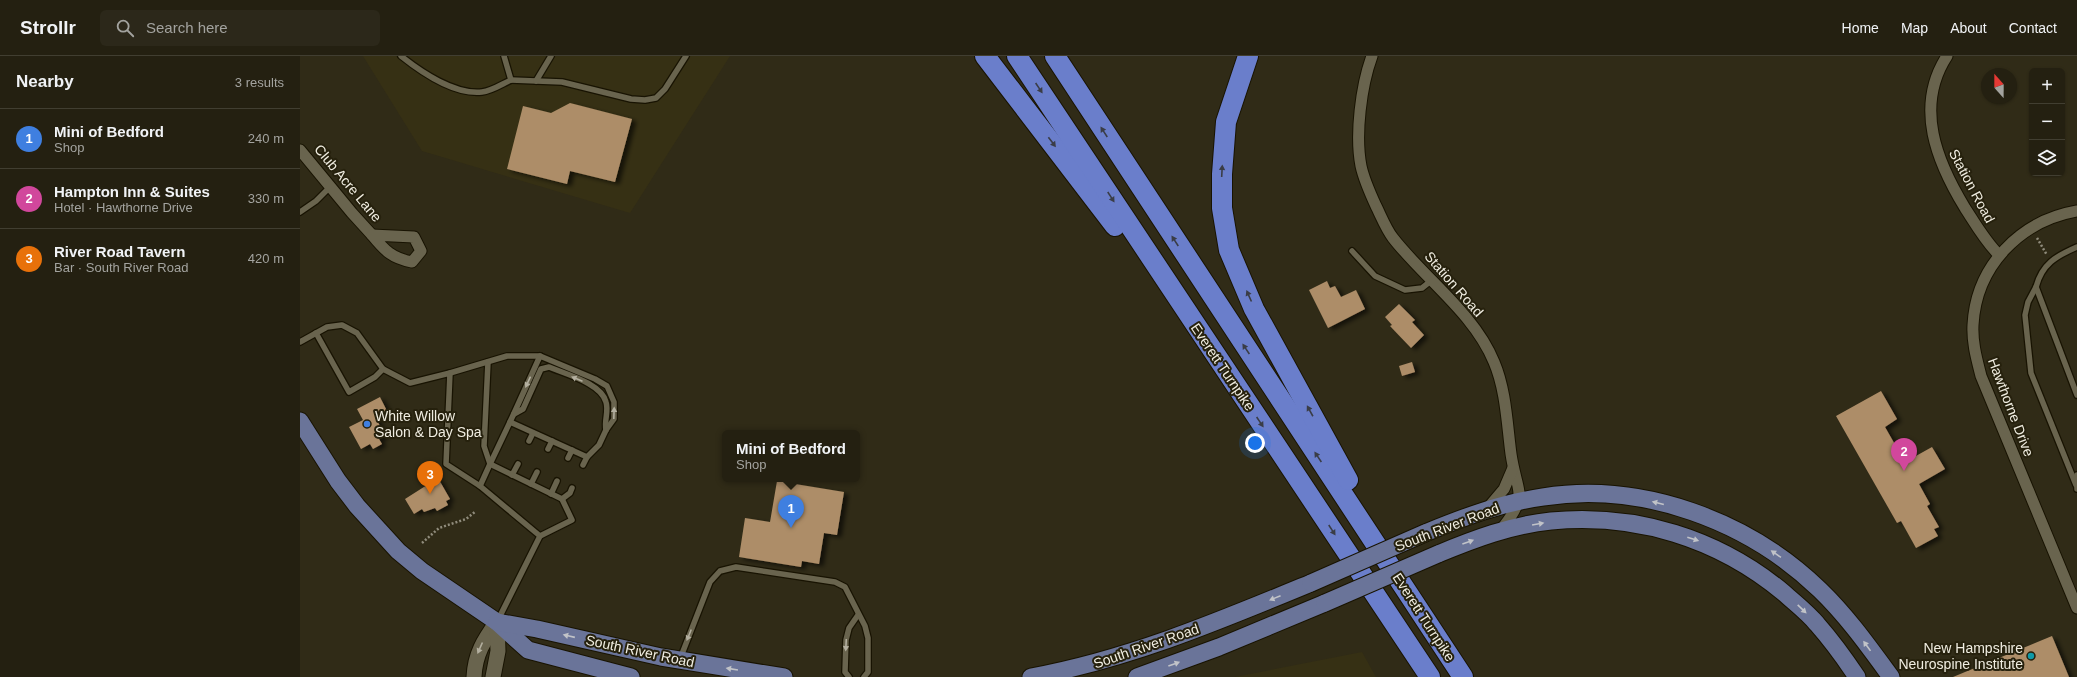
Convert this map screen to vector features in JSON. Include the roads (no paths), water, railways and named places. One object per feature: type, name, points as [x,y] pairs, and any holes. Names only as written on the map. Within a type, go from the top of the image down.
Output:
[{"type":"highway","points":[[986,56],[1243,396]]},
{"type":"highway","name":"Everett Turnpike","points":[[1017,56],[1430,677]]},
{"type":"highway","name":"Everett Turnpike","points":[[1054,56],[1463,677]]},
{"type":"highway","points":[[1248,56],[1226,122],[1222,174],[1222,208],[1229,250],[1254,309],[1409,593]]},
{"type":"main road","name":"South River Road","points":[[300,421],[338,481],[377,529],[422,571],[497,622],[528,650],[631,677]]},
{"type":"main road","name":"South River Road","points":[[1031,677],[1086,666],[1142,649],[1311,583],[1425,533],[1487,509],[1520,501],[1569,494],[1619,495],[1680,508],[1710,518],[1739,532],[1786,561],[1821,591],[1853,626],[1891,677]]},
{"type":"main road","name":"South River Road","points":[[1137,677],[1219,647],[1438,554],[1500,532],[1549,522],[1582,519],[1616,521],[1643,525],[1701,542],[1726,553],[1750,568],[1796,604],[1817,623],[1857,677]]},
{"type":"main road","name":"South River Road","points":[[497,622],[537,629],[679,660],[784,677]]},
{"type":"street","name":"Station Road","points":[[1372,56],[1363,86],[1360,112],[1361,166],[1367,187],[1392,237],[1461,311],[1494,361],[1502,389],[1513,468],[1519,490],[1520,501]]},
{"type":"street","name":"Station Road","points":[[1947,56],[1939,73],[1931,105],[1931,120],[1934,142],[1937,153],[1954,189],[1983,236],[1999,255]]},
{"type":"street","name":"Club Acre Lane","points":[[300,150],[372,235]]},
{"type":"street","name":"Hawthorne Drive","points":[[2077,211],[2056,215],[2030,228],[2015,238],[1999,255],[1984,278],[1974,310],[1973,343],[1988,395],[2077,608]]},
{"type":"street","points":[[1487,509],[1504,489],[1513,468]]},
{"type":"street","points":[[1500,532],[1516,511],[1520,501]]},
{"type":"street","points":[[474,677],[475,664],[479,648],[497,622]]},
{"type":"street","points":[[493,677],[498,651],[497,622]]},
{"type":"lane","points":[[401,56],[431,77],[471,92],[483,92],[511,80],[562,82],[632,99],[645,100],[656,98],[665,89],[686,56]]},
{"type":"lane","points":[[504,56],[511,80]]},
{"type":"lane","points":[[536,81],[551,56]]},
{"type":"lane","points":[[300,212],[316,202],[330,187]]},
{"type":"lane","points":[[2076,487],[2031,373],[2025,315],[2028,302],[2036,287],[2042,270],[2051,261],[2077,247]]},
{"type":"lane","points":[[1352,251],[1375,276],[1405,290],[1422,288],[1432,280]]},
{"type":"lane","points":[[2036,287],[2077,395]]},
{"type":"lane","points":[[300,342],[327,327],[336,325],[349,328],[357,334],[383,369],[410,384],[507,356],[540,356],[595,379],[607,386],[614,402],[614,419],[606,430],[599,445],[587,457],[583,465]]},
{"type":"lane","points":[[316,333],[350,392],[375,377],[383,369]]},
{"type":"lane","points":[[480,486],[540,356]]},
{"type":"lane","points":[[488,362],[484,446],[490,464],[562,499],[572,520],[540,536],[497,622]]},
{"type":"lane","points":[[513,415],[523,409],[541,369],[549,367],[592,385],[600,391],[606,402],[607,412],[604,421],[606,430]]},
{"type":"lane","points":[[450,373],[446,464],[480,486],[540,536]]},
{"type":"lane","points":[[510,422],[587,457]]},
{"type":"lane","points":[[529,441],[533,433]]},
{"type":"lane","points":[[548,449],[552,441]]},
{"type":"lane","points":[[568,458],[572,450]]},
{"type":"lane","points":[[512,475],[518,464]]},
{"type":"lane","points":[[531,484],[537,472]]},
{"type":"lane","points":[[2076,487],[2077,475]]},
{"type":"lane","points":[[551,494],[557,481]]},
{"type":"lane","points":[[562,499],[570,492],[572,488]]},
{"type":"lane","points":[[679,660],[710,582],[720,570],[736,567],[835,582],[845,587],[864,626],[868,638],[868,672],[864,677]]},
{"type":"lane","points":[[849,677],[845,672],[846,640],[849,628],[858,615]]},
{"type":"place","name":"White Willow Salon & Day Spa","points":[[367,424]]},
{"type":"place","name":"Hampton Inn & Suites","points":[[1904,471]]},
{"type":"place","name":"River Road Tavern","points":[[430,494]]},
{"type":"place","name":"Mini of Bedford","points":[[791,528]]},
{"type":"place","name":"New Hampshire Neurospine Institute","points":[[2031,656]]}]
